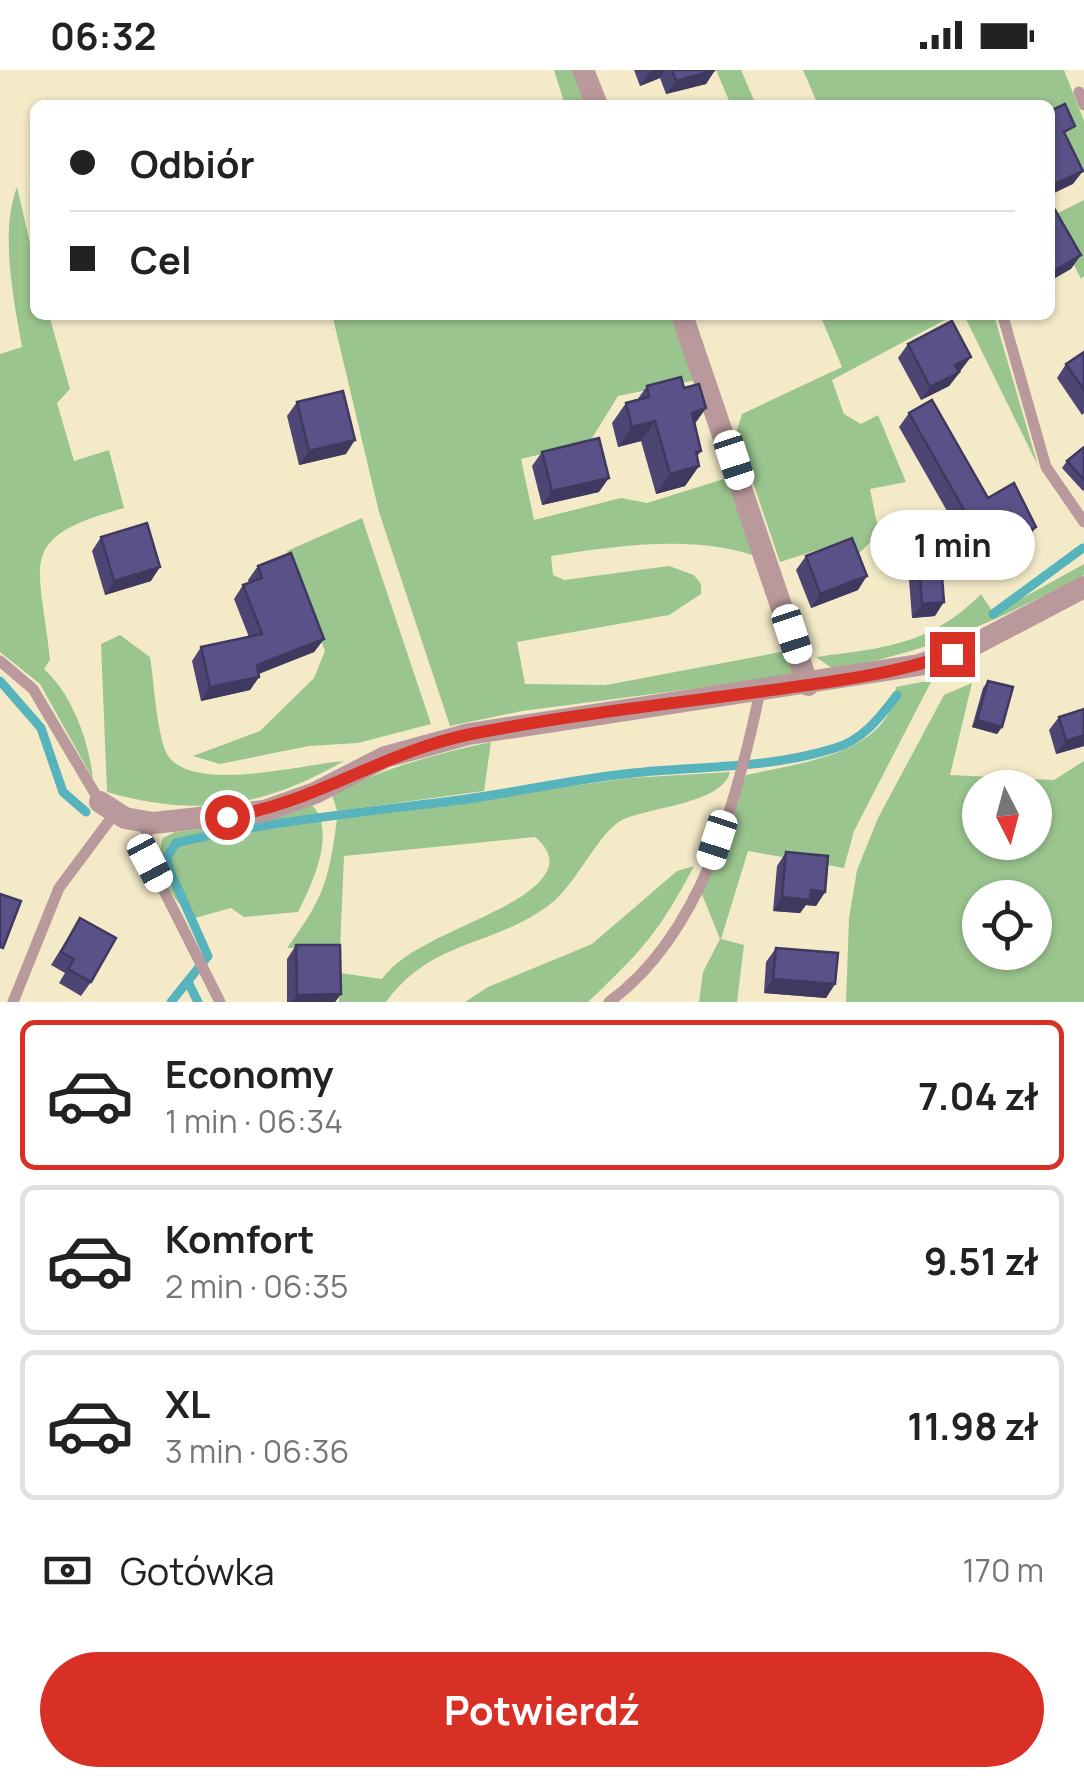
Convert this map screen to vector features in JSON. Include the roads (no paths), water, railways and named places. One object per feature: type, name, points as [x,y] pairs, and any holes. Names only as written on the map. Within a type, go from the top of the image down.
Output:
[{"type":"street","points":[[584,70],[596,100]]},
{"type":"street","points":[[684,320],[808,685]]},
{"type":"street","points":[[108,808],[145,821],[191,821],[264,811],[315,793],[385,758],[469,734],[886,674],[952,654],[1081,596]]},
{"type":"lane","points":[[1004,320],[1046,467],[1084,522]]},
{"type":"lane","points":[[0,662],[34,689],[108,808],[58,888],[13,1002]]},
{"type":"lane","points":[[609,1002],[662,950],[708,866],[748,746],[760,691]]},
{"type":"lane","points":[[145,821],[150,863],[220,1002]]},
{"type":"waterway","points":[[993,614],[1083,548]]},
{"type":"waterway","points":[[0,681],[41,728],[63,792],[86,812]]},
{"type":"waterway","points":[[171,1002],[208,956],[170,871],[167,857],[176,843],[282,823],[611,776],[810,755],[862,734],[897,695]]},
{"type":"waterway","points":[[188,982],[198,1002]]}]
